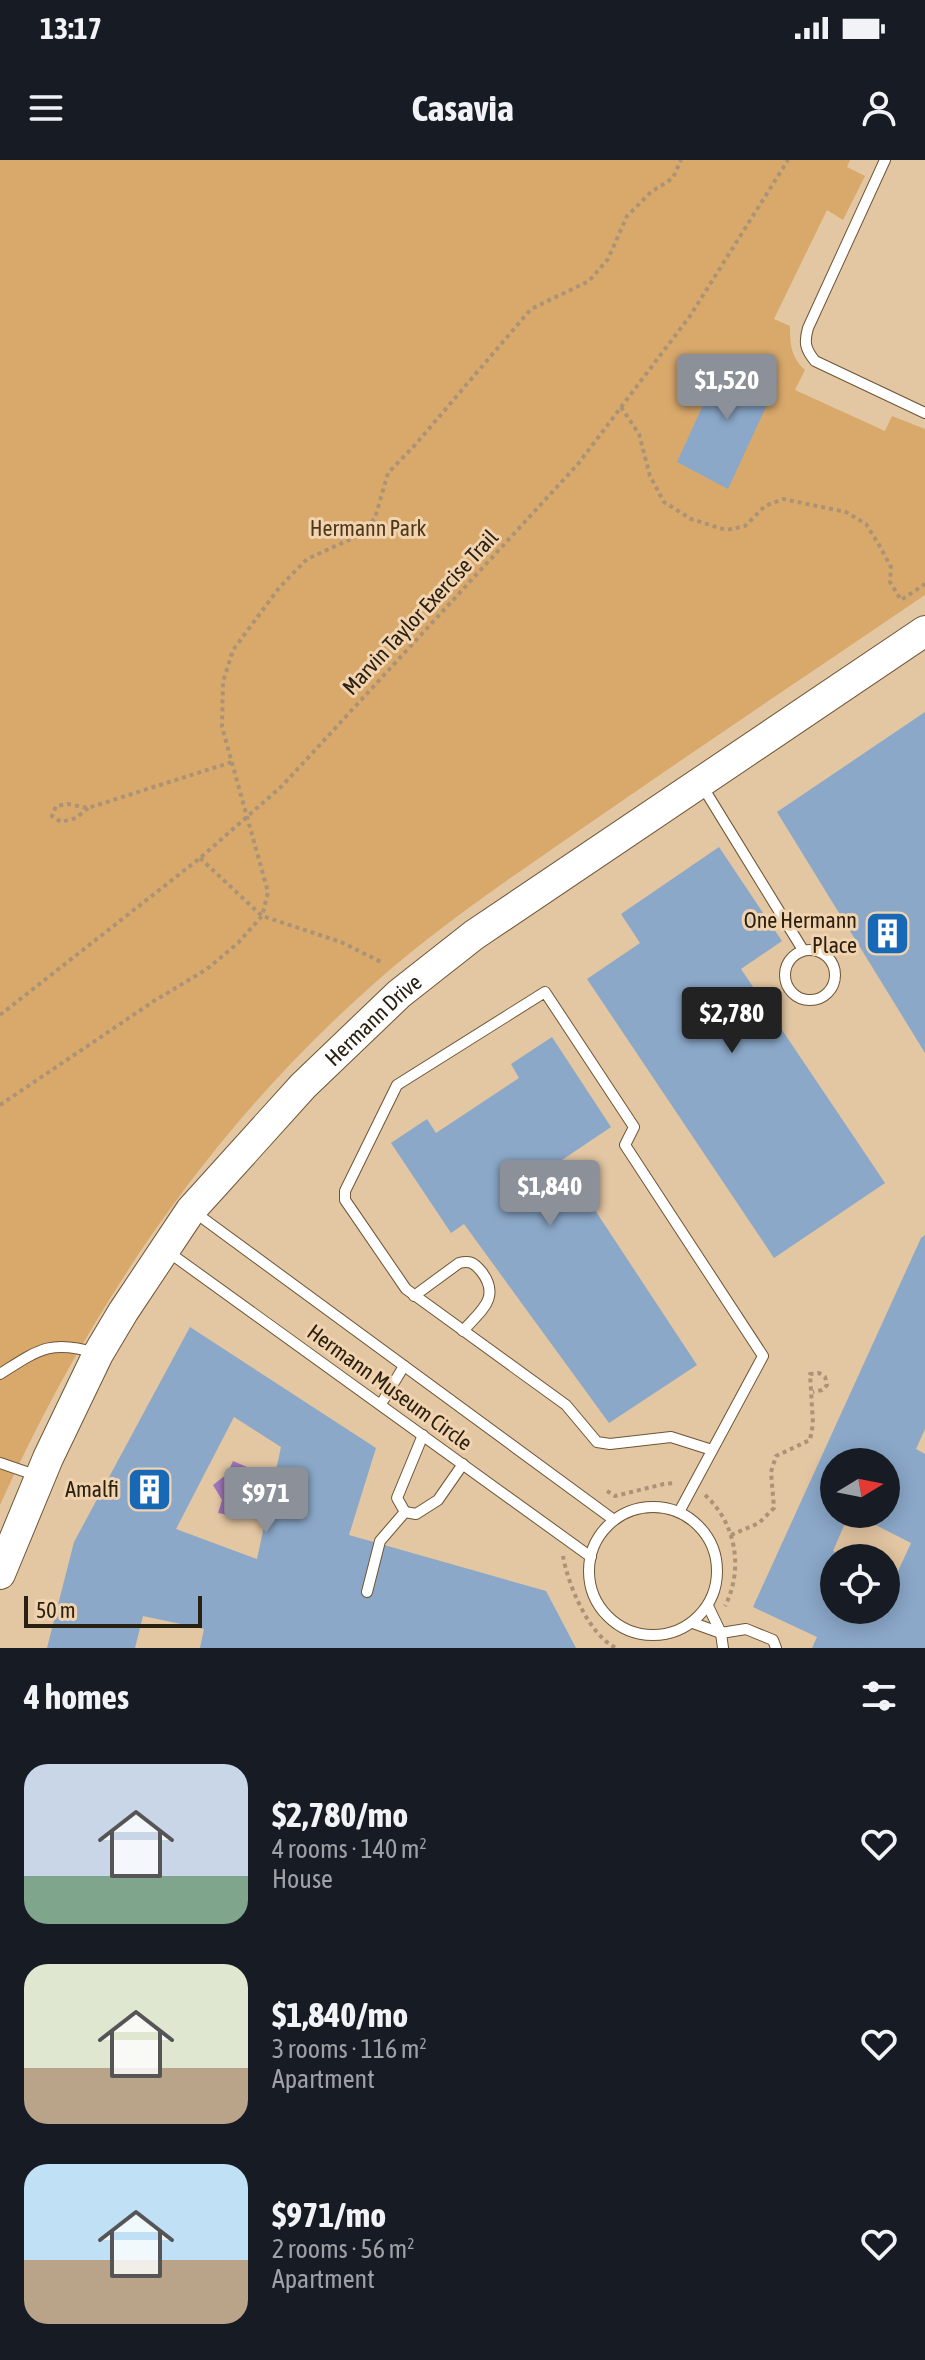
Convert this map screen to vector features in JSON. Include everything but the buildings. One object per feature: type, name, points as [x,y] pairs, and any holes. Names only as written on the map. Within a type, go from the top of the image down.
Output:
[{"type":"street","name":"Hermann Drive","points":[[0,1574],[40,1477],[98,1354],[191,1210],[303,1086],[399,994],[474,935],[925,631]]},
{"type":"lane","points":[[885,160],[808,328],[806,350],[815,361],[925,413]]},
{"type":"lane","points":[[700,783],[803,950]]},
{"type":"lane","points":[[803,950],[820,952],[832,963],[835,971],[832,988],[820,999],[811,1001],[795,997],[785,984],[785,967],[803,950]]},
{"type":"lane","points":[[679,1512],[763,1356],[625,1145],[634,1127],[545,992],[397,1085],[345,1191],[345,1200],[399,1282],[566,1405],[597,1442],[610,1444],[671,1437],[712,1450]]},
{"type":"lane","name":"Hermann Museum Circle","points":[[191,1210],[614,1520]]},
{"type":"lane","name":"Hermann Museum Circle","points":[[165,1249],[591,1557]]},
{"type":"lane","points":[[414,1296],[459,1263],[474,1262],[490,1284],[491,1294],[463,1331]]},
{"type":"lane","points":[[0,1374],[42,1348],[76,1347],[98,1354]]},
{"type":"lane","points":[[381,1404],[404,1366]]},
{"type":"lane","points":[[423,1435],[397,1498],[405,1512],[416,1514],[438,1500],[463,1464]]},
{"type":"lane","points":[[0,1463],[40,1477]]},
{"type":"lane","points":[[662,1507],[679,1512],[698,1524],[711,1542],[717,1564],[716,1586],[708,1606],[693,1623],[673,1633],[650,1636],[628,1631],[610,1619],[596,1601],[589,1579],[591,1557],[599,1536],[614,1520],[629,1511],[662,1507]]},
{"type":"lane","points":[[367,1592],[380,1541],[405,1512]]},
{"type":"lane","points":[[708,1606],[723,1648]]},
{"type":"lane","points":[[693,1623],[746,1629],[773,1640],[776,1648]]},
{"type":"path","points":[[0,1105],[207,969],[238,943],[262,916],[268,892],[222,727],[223,682],[233,650],[279,588],[307,559],[362,534],[375,518],[388,473],[531,309],[589,281],[608,259],[627,216],[651,192],[673,178],[681,160]]},
{"type":"path","name":"Marvin Taylor Exercise Trail","points":[[0,1015],[200,858],[282,786],[578,464],[690,316],[788,160]]},
{"type":"path","points":[[621,407],[639,434],[650,476],[664,502],[691,519],[726,530],[745,526],[765,506],[783,499],[846,512],[866,524],[878,543],[891,567],[890,582],[901,600],[925,584]]},
{"type":"path","points":[[88,808],[68,804],[56,806],[52,816],[61,822],[76,818],[88,808],[232,762]]},
{"type":"path","points":[[200,858],[262,916],[341,942],[381,962]]},
{"type":"path","points":[[731,1535],[759,1523],[774,1508],[771,1472],[776,1456],[810,1440],[813,1434],[813,1392],[810,1374],[819,1373],[825,1377],[827,1385],[813,1392]]},
{"type":"path","points":[[604,1489],[615,1496],[664,1484],[685,1483],[706,1495],[720,1509],[731,1535],[737,1567],[733,1591],[718,1627]]},
{"type":"green space","name":"Hermann Park","points":[[0,160],[850,160],[847,167],[865,176],[843,220],[827,210],[774,319],[790,326],[792,350],[805,370],[795,390],[885,431],[892,416],[925,429],[925,595],[470,907],[384,975],[301,1053],[248,1111],[153,1234],[70,1366],[0,1505]]},
{"type":"shaded area","points":[[233,1461],[247,1467],[244,1480],[252,1498],[236,1505],[233,1516],[218,1513],[222,1500],[213,1485],[227,1474]]},
{"type":"place","name":"One Hermann Place","points":[[888,933]]},
{"type":"place","name":"Amalfi","points":[[150,1489]]}]
